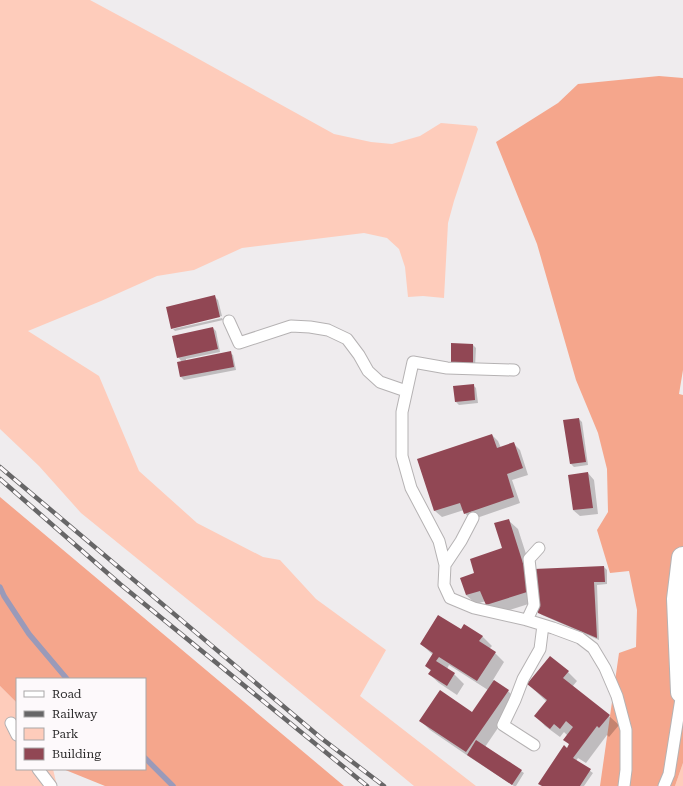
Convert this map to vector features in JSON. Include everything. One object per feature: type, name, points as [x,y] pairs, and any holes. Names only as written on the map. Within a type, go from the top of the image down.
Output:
[{"type":"street","points":[[682,692],[678,599],[683,558]]},
{"type":"lane","points":[[229,321],[239,343],[291,326],[328,330],[347,339],[359,355],[368,371],[380,382],[406,391]]},
{"type":"lane","points":[[514,370],[447,368],[412,362],[402,412],[402,456],[411,488],[439,541],[445,565],[444,585],[450,598],[474,608],[544,625],[580,638],[594,648],[605,668],[617,696],[626,730],[626,770],[624,786]]},
{"type":"lane","points":[[445,565],[473,518]]},
{"type":"lane","points":[[527,620],[534,605],[528,559],[539,548]]},
{"type":"lane","points":[[534,745],[503,725],[516,700],[523,679],[540,649],[544,625]]},
{"type":"lane","points":[[664,786],[669,774],[682,692]]},
{"type":"lane","points":[[11,723],[16,733]]},
{"type":"lane","points":[[39,770],[51,786]]},
{"type":"green space","points":[[0,0],[90,0],[334,134],[371,142],[392,144],[420,136],[441,123],[476,126],[478,129],[448,223],[444,298],[423,296],[408,297],[405,267],[399,249],[387,238],[364,233],[242,248],[194,270],[157,276],[28,331],[99,376],[139,471],[197,523],[263,557],[280,560],[316,599],[386,650],[360,696],[476,786],[414,786],[81,513],[39,466],[0,429]]},
{"type":"green space","points":[[0,686],[16,702],[16,770],[53,770],[57,786],[0,786]]},
{"type":"green space","points":[[683,763],[683,786],[675,786]]},
{"type":"shaded area","points":[[659,76],[683,78],[683,370],[679,394],[683,395],[683,763],[675,786],[600,786],[619,653],[636,647],[637,610],[629,571],[610,573],[597,530],[608,512],[607,469],[598,433],[576,380],[537,244],[496,142],[558,103],[578,84]]},
{"type":"shaded area","points":[[0,497],[344,786],[105,786],[65,770],[146,770],[146,678],[16,678],[16,702],[0,686]]},
{"type":"building","points":[[215,295],[220,317],[171,329],[166,307]]},
{"type":"building","points":[[213,327],[218,349],[177,358],[172,336]]},
{"type":"building","points":[[451,343],[473,344],[473,365],[451,364]]},
{"type":"building","points":[[231,351],[234,367],[180,377],[177,362]]},
{"type":"building","points":[[474,384],[475,400],[455,402],[453,386]]},
{"type":"building","points":[[579,418],[586,462],[570,464],[563,420]]},
{"type":"building","points":[[492,434],[497,448],[514,442],[523,468],[507,474],[514,497],[464,514],[460,503],[434,511],[417,459]]},
{"type":"building","points":[[588,472],[593,508],[573,510],[568,475]]},
{"type":"building","points":[[509,519],[527,576],[527,592],[486,605],[480,591],[466,595],[460,578],[474,573],[470,559],[502,548],[494,523]]},
{"type":"building","points":[[604,566],[605,582],[594,582],[597,638],[538,613],[534,569]]},
{"type":"building","points":[[438,615],[461,629],[464,624],[483,636],[479,641],[496,652],[477,681],[439,657],[436,661],[455,673],[447,686],[428,674],[431,670],[425,666],[433,653],[420,644]]},
{"type":"building","points":[[550,656],[569,671],[563,678],[610,715],[599,728],[597,726],[573,758],[591,769],[580,786],[542,786],[538,784],[564,745],[567,748],[569,744],[563,740],[573,727],[566,721],[560,729],[554,724],[550,729],[534,716],[547,700],[527,684]]},
{"type":"building","points":[[494,680],[509,690],[466,752],[419,721],[440,690],[472,712]]},
{"type":"building","points":[[476,740],[522,770],[512,785],[467,755]]},
{"type":"waterway","points":[[0,587],[4,596],[29,634],[66,678]]},
{"type":"waterway","points":[[146,759],[173,786]]},
{"type":"railway","points":[[0,467],[321,738],[384,786]]},
{"type":"railway","points":[[0,479],[120,584],[367,786]]}]
